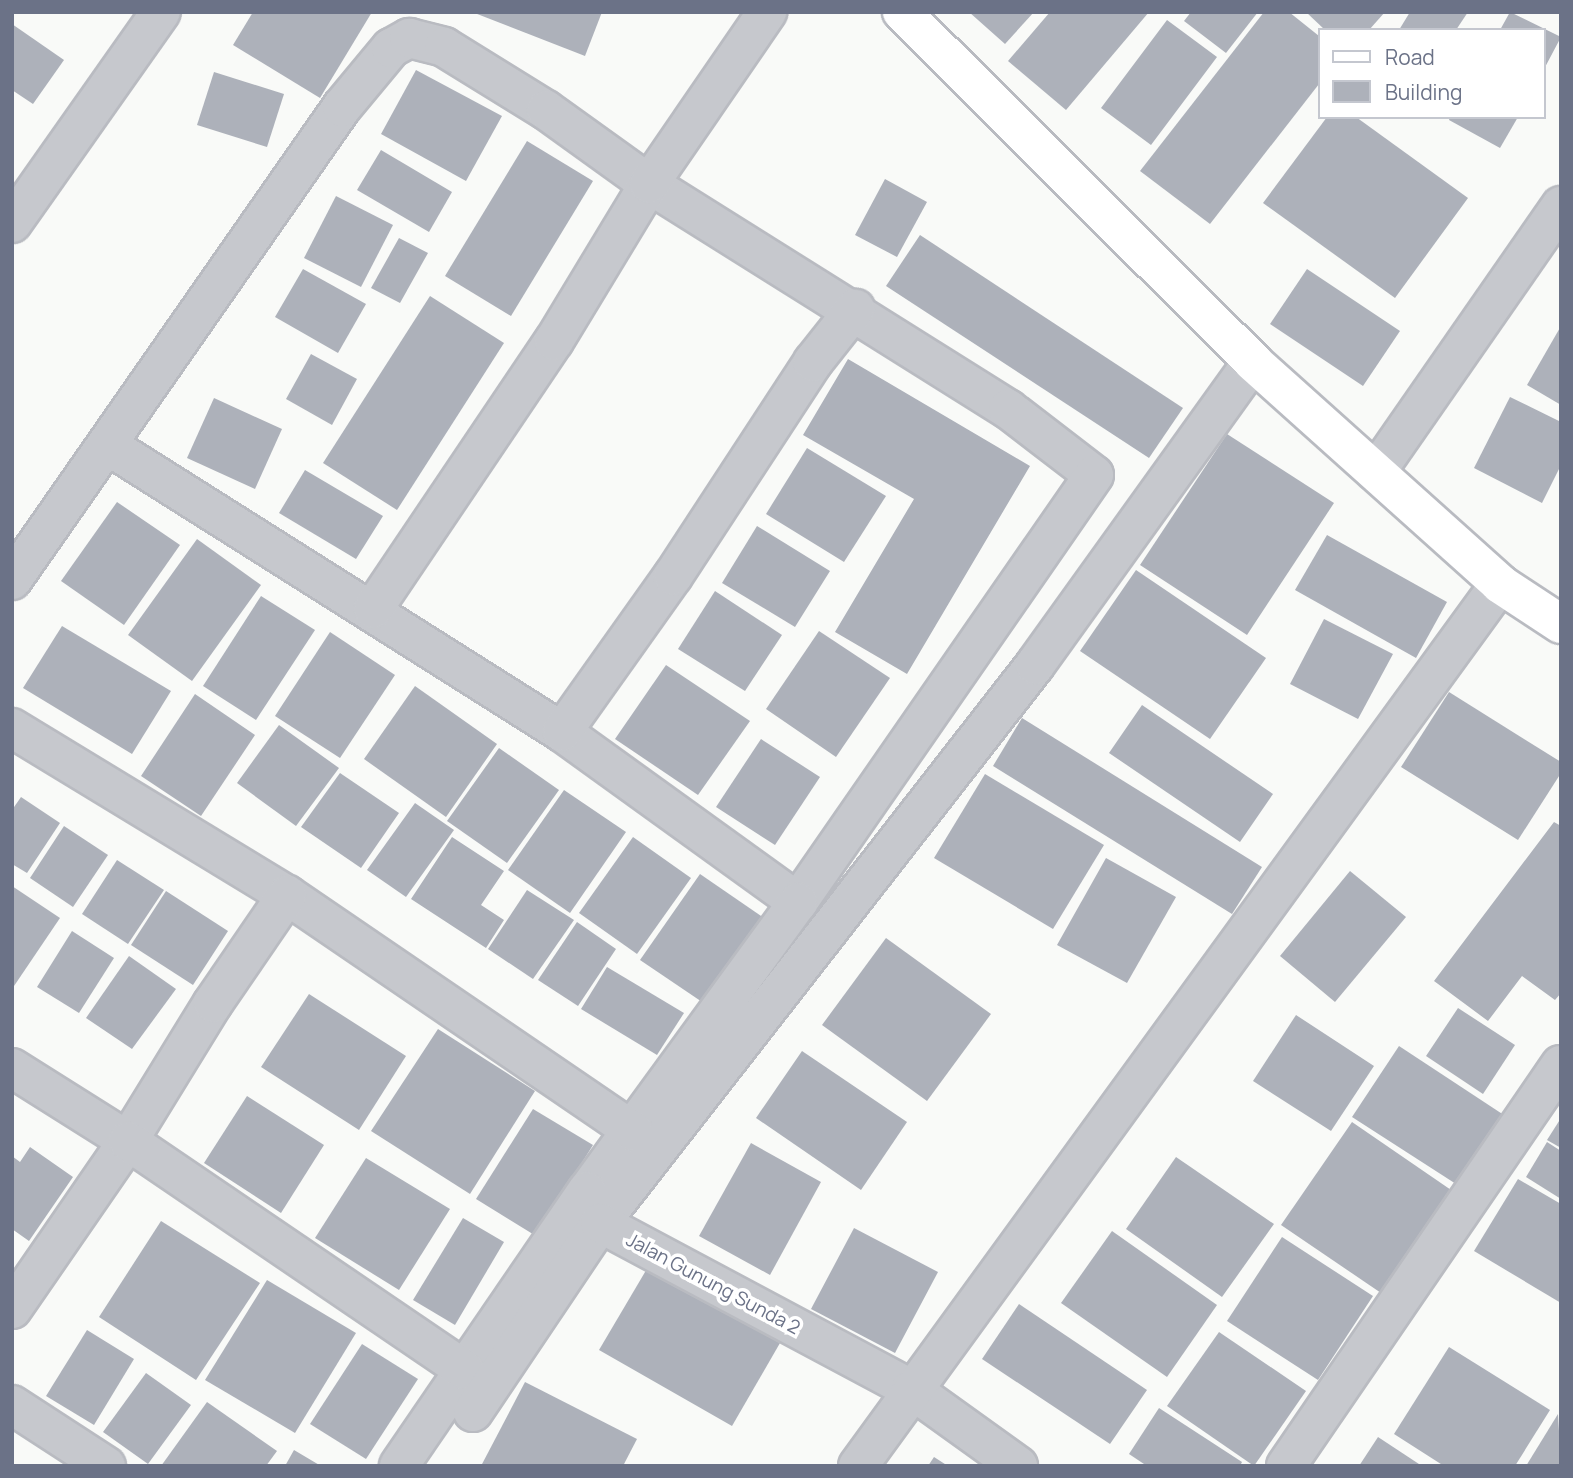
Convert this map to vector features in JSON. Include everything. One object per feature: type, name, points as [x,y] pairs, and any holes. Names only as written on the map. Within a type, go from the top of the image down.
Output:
[{"type":"main road","points":[[902,12],[1254,362],[1500,584],[1561,624]]},
{"type":"street","points":[[12,222],[161,12]]},
{"type":"street","points":[[373,609],[554,341],[649,184],[767,12]]},
{"type":"street","points":[[12,580],[110,446],[342,107],[391,48],[409,38],[444,47],[546,110],[649,184],[855,309],[1008,409],[1094,475],[797,902],[634,1132],[587,1191],[398,1466]]},
{"type":"street","points":[[1376,472],[1561,206]]},
{"type":"street","points":[[562,732],[673,576],[813,362],[855,309]]},
{"type":"street","points":[[473,1412],[600,1223],[1035,665],[1254,362]]},
{"type":"street","points":[[110,446],[373,609],[562,732],[797,902]]},
{"type":"street","points":[[858,1466],[911,1389],[1500,584]]},
{"type":"street","points":[[12,728],[288,895],[634,1132]]},
{"type":"street","points":[[12,1309],[128,1140],[213,1003],[288,895]]},
{"type":"street","points":[[1286,1466],[1561,1065]]},
{"type":"street","points":[[12,1068],[128,1140],[465,1370]]},
{"type":"street","name":"Jalan Gunung Sunda 2","points":[[600,1223],[911,1389],[1017,1466]]},
{"type":"street","points":[[12,1405],[106,1466]]},
{"type":"building","points":[[253,12],[372,12],[320,98],[233,45]]},
{"type":"building","points":[[472,12],[602,12],[585,56]]},
{"type":"building","points":[[969,12],[1034,12],[1005,44]]},
{"type":"building","points":[[1050,12],[1149,12],[1066,110],[1008,61]]},
{"type":"building","points":[[1191,12],[1258,12],[1226,53],[1184,21]]},
{"type":"building","points":[[1264,12],[1289,12],[1318,35],[1318,85],[1210,224],[1140,171]]},
{"type":"building","points":[[1306,12],[1385,12],[1371,28],[1323,28]]},
{"type":"building","points":[[1410,12],[1468,12],[1457,28],[1400,28]]},
{"type":"building","points":[[1510,12],[1543,28],[1501,28]]},
{"type":"building","points":[[1167,20],[1217,57],[1151,145],[1101,108]]},
{"type":"building","points":[[12,24],[64,60],[33,104],[12,90]]},
{"type":"building","points":[[1545,29],[1561,37],[1545,67]]},
{"type":"building","points":[[416,70],[502,116],[466,181],[381,134]]},
{"type":"building","points":[[214,72],[284,94],[267,147],[197,125]]},
{"type":"building","points":[[1326,119],[1359,119],[1468,198],[1395,298],[1263,203]]},
{"type":"building","points":[[1449,119],[1517,119],[1500,148]]},
{"type":"building","points":[[527,141],[593,181],[511,316],[445,276]]},
{"type":"building","points":[[381,150],[452,192],[429,232],[357,190]]},
{"type":"building","points":[[885,179],[927,202],[897,257],[855,235]]},
{"type":"building","points":[[336,196],[393,225],[361,287],[304,258]]},
{"type":"building","points":[[920,235],[1183,408],[1149,458],[886,286]]},
{"type":"building","points":[[399,238],[428,253],[400,303],[371,288]]},
{"type":"building","points":[[303,269],[366,304],[338,353],[275,317]]},
{"type":"building","points":[[1307,269],[1400,331],[1363,386],[1270,324]]},
{"type":"building","points":[[430,296],[504,343],[397,510],[323,463]]},
{"type":"building","points":[[1561,326],[1561,405],[1527,385]]},
{"type":"building","points":[[311,354],[357,379],[332,425],[286,399]]},
{"type":"building","points":[[848,359],[1030,466],[907,674],[835,632],[914,499],[803,435]]},
{"type":"building","points":[[1510,397],[1561,422],[1561,465],[1542,503],[1474,468]]},
{"type":"building","points":[[214,398],[282,429],[255,489],[187,458]]},
{"type":"building","points":[[1227,434],[1334,503],[1247,635],[1140,565]]},
{"type":"building","points":[[807,448],[886,496],[844,562],[766,514]]},
{"type":"building","points":[[305,470],[383,516],[356,559],[279,513]]},
{"type":"building","points":[[117,502],[180,545],[124,625],[61,581]]},
{"type":"building","points":[[757,526],[830,571],[795,627],[722,583]]},
{"type":"building","points":[[1327,535],[1447,602],[1416,658],[1295,590]]},
{"type":"building","points":[[197,539],[261,585],[192,681],[128,635]]},
{"type":"building","points":[[1136,570],[1266,658],[1210,739],[1080,651]]},
{"type":"building","points":[[715,591],[782,635],[745,691],[678,649]]},
{"type":"building","points":[[261,596],[315,630],[256,720],[203,686]]},
{"type":"building","points":[[1324,619],[1393,654],[1358,719],[1290,684]]},
{"type":"building","points":[[62,626],[171,691],[132,754],[23,688]]},
{"type":"building","points":[[819,631],[890,678],[836,757],[766,709]]},
{"type":"building","points":[[330,632],[395,675],[340,758],[275,716]]},
{"type":"building","points":[[666,665],[750,721],[698,795],[615,739]]},
{"type":"building","points":[[415,686],[497,744],[446,817],[364,759]]},
{"type":"building","points":[[1449,692],[1561,762],[1561,773],[1518,840],[1401,767]]},
{"type":"building","points":[[195,694],[255,735],[201,816],[141,776]]},
{"type":"building","points":[[1142,705],[1273,794],[1240,842],[1109,753]]},
{"type":"building","points":[[1022,718],[1262,867],[1232,914],[993,766]]},
{"type":"building","points":[[279,725],[339,768],[296,826],[237,783]]},
{"type":"building","points":[[761,739],[820,777],[775,845],[716,807]]},
{"type":"building","points":[[499,748],[559,790],[507,863],[447,821]]},
{"type":"building","points":[[340,773],[399,813],[361,868],[301,827]]},
{"type":"building","points":[[985,774],[1104,845],[1053,929],[934,858]]},
{"type":"building","points":[[564,790],[626,832],[570,913],[508,870]]},
{"type":"building","points":[[21,797],[60,823],[27,873],[12,864],[12,810]]},
{"type":"building","points":[[415,803],[454,830],[406,897],[367,870]]},
{"type":"building","points":[[1554,822],[1561,826],[1561,993],[1555,1000],[1522,976],[1488,1021],[1434,981]]},
{"type":"building","points":[[64,826],[108,855],[73,907],[30,878]]},
{"type":"building","points":[[452,837],[504,871],[481,905],[504,920],[486,948],[411,899]]},
{"type":"building","points":[[633,837],[691,878],[637,954],[579,913]]},
{"type":"building","points":[[1106,858],[1176,897],[1127,983],[1057,945]]},
{"type":"building","points":[[117,860],[164,890],[128,944],[82,914]]},
{"type":"building","points":[[1350,871],[1406,917],[1335,1002],[1280,956]]},
{"type":"building","points":[[700,874],[770,922],[711,1008],[640,960]]},
{"type":"building","points":[[12,886],[60,918],[12,989]]},
{"type":"building","points":[[527,890],[574,920],[533,979],[488,949]]},
{"type":"building","points":[[166,891],[228,931],[193,985],[131,945]]},
{"type":"building","points":[[577,922],[616,949],[578,1006],[538,980]]},
{"type":"building","points":[[72,931],[114,958],[79,1013],[37,987]]},
{"type":"building","points":[[886,938],[991,1014],[927,1101],[822,1025]]},
{"type":"building","points":[[129,956],[176,989],[132,1049],[86,1018]]},
{"type":"building","points":[[607,967],[684,1013],[657,1055],[581,1009]]},
{"type":"building","points":[[309,994],[406,1056],[359,1130],[261,1067]]},
{"type":"building","points":[[1458,1008],[1515,1045],[1483,1094],[1426,1056]]},
{"type":"building","points":[[1296,1015],[1374,1066],[1331,1131],[1253,1081]]},
{"type":"building","points":[[438,1029],[535,1091],[470,1194],[371,1131]]},
{"type":"building","points":[[1399,1046],[1516,1123],[1470,1193],[1352,1117]]},
{"type":"building","points":[[802,1051],[907,1122],[861,1190],[756,1118]]},
{"type":"building","points":[[247,1096],[324,1145],[281,1213],[204,1163]]},
{"type":"building","points":[[533,1109],[593,1145],[536,1236],[476,1199]]},
{"type":"building","points":[[1561,1118],[1561,1148],[1547,1140]]},
{"type":"building","points":[[1352,1122],[1454,1192],[1384,1295],[1281,1225]]},
{"type":"building","points":[[1547,1142],[1561,1151],[1561,1199],[1526,1177]]},
{"type":"building","points":[[751,1143],[821,1182],[770,1275],[699,1236]]},
{"type":"building","points":[[30,1147],[73,1177],[29,1241],[12,1229],[12,1156],[20,1162]]},
{"type":"building","points":[[1176,1157],[1274,1224],[1222,1297],[1126,1229]]},
{"type":"building","points":[[366,1158],[450,1209],[399,1290],[315,1238]]},
{"type":"building","points":[[1518,1179],[1561,1204],[1561,1303],[1474,1251]]},
{"type":"building","points":[[463,1218],[504,1242],[455,1325],[413,1300]]},
{"type":"building","points":[[161,1221],[260,1283],[196,1380],[99,1317]]},
{"type":"building","points":[[854,1228],[938,1272],[895,1353],[811,1309]]},
{"type":"building","points":[[1112,1231],[1217,1305],[1167,1377],[1061,1303]]},
{"type":"building","points":[[1282,1237],[1373,1296],[1318,1380],[1227,1321]]},
{"type":"building","points":[[648,1267],[780,1343],[732,1426],[599,1350]]},
{"type":"building","points":[[267,1280],[356,1333],[295,1433],[205,1380]]},
{"type":"building","points":[[1019,1304],[1147,1390],[1110,1444],[982,1359]]},
{"type":"building","points":[[87,1330],[134,1359],[94,1425],[46,1396]]},
{"type":"building","points":[[1219,1332],[1306,1391],[1254,1466],[1167,1406]]},
{"type":"building","points":[[362,1344],[418,1379],[366,1459],[310,1424]]},
{"type":"building","points":[[1449,1347],[1550,1410],[1515,1466],[1444,1466],[1394,1434]]},
{"type":"building","points":[[146,1373],[191,1405],[148,1464],[103,1432]]},
{"type":"building","points":[[525,1382],[637,1439],[623,1466],[481,1466]]},
{"type":"building","points":[[207,1402],[277,1451],[266,1466],[161,1466]]},
{"type":"building","points":[[1159,1408],[1242,1462],[1240,1466],[1147,1466],[1129,1454]]},
{"type":"building","points":[[1558,1414],[1561,1466],[1526,1466]]},
{"type":"building","points":[[1378,1437],[1422,1466],[1359,1466]]},
{"type":"building","points":[[294,1450],[321,1466],[285,1466]]},
{"type":"building","points":[[934,1457],[948,1466],[928,1466]]}]
